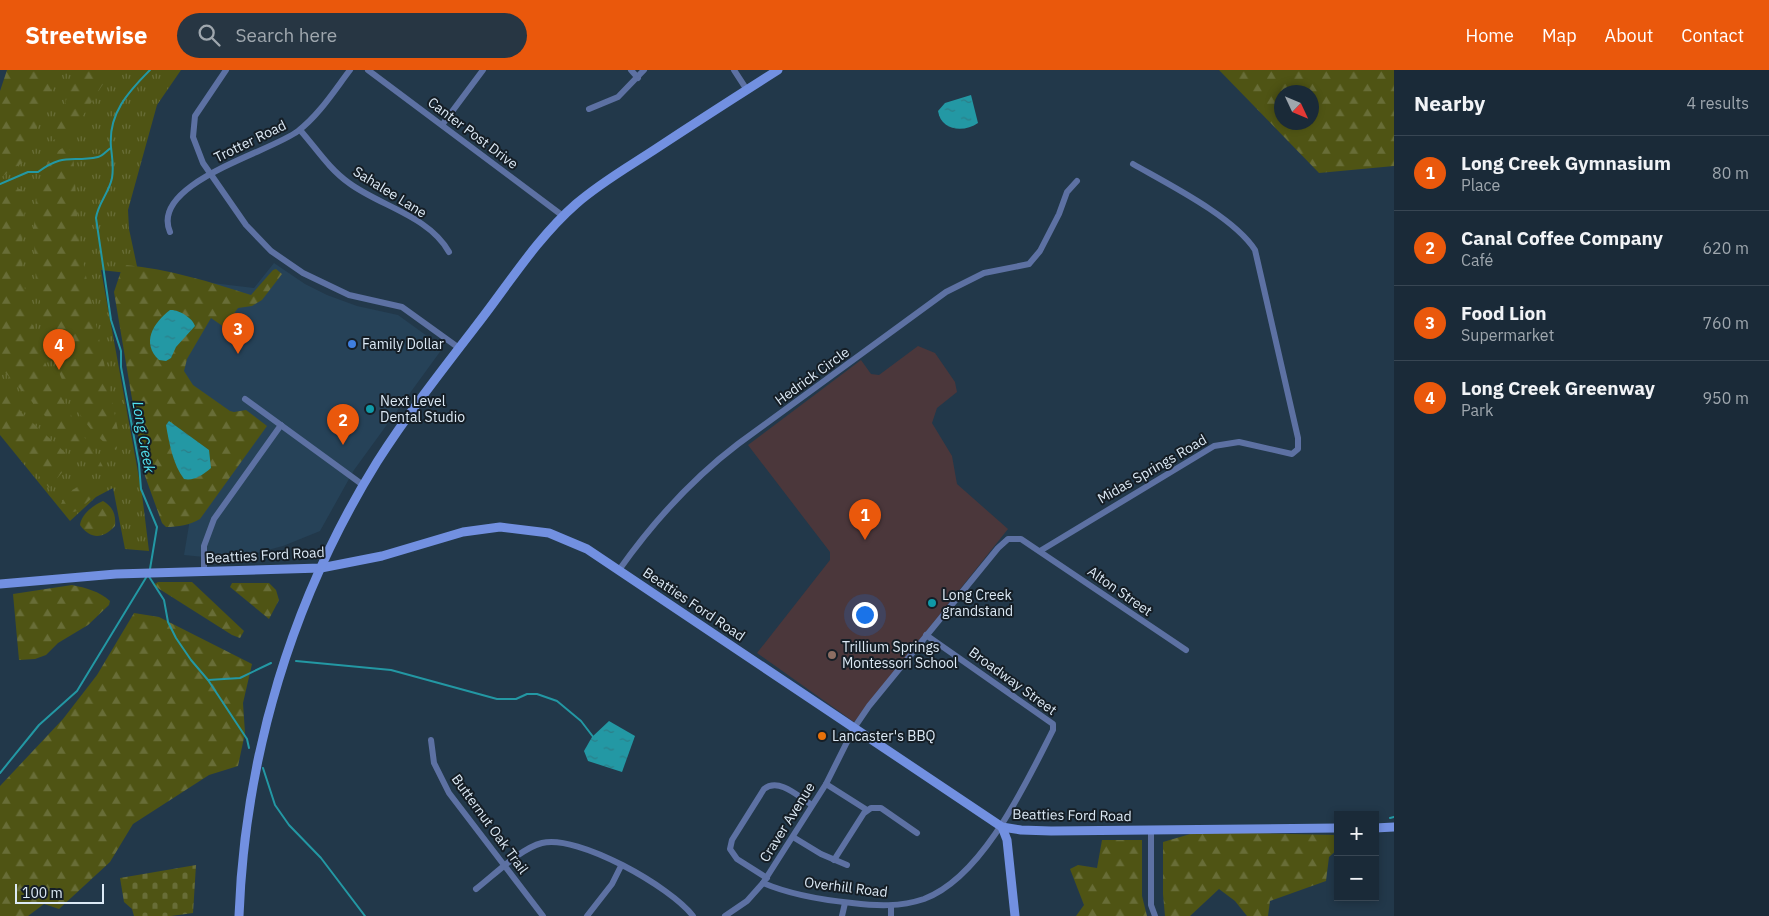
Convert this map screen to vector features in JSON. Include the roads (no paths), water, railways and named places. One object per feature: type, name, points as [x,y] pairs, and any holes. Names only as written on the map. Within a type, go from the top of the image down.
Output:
[{"type":"main road","points":[[239,916],[245,834],[265,726],[293,637],[320,568],[363,486],[395,435],[563,216],[605,182],[778,70]]},
{"type":"main road","name":"Beatties Ford Road","points":[[0,584],[128,574],[320,568],[382,556],[463,532],[500,527],[535,530],[562,537],[587,549],[1002,827],[1021,830],[1334,828]]},
{"type":"main road","points":[[1002,827],[1007,840],[1015,916]]},
{"type":"main road","points":[[1379,828],[1394,827]]},
{"type":"street","points":[[226,70],[200,108],[193,124],[195,147],[211,175],[246,225],[286,262],[316,281],[349,295],[402,308],[460,348]]},
{"type":"street","name":"Trotter Road","points":[[170,232],[168,216],[174,203],[183,192],[233,161],[286,140],[300,130],[326,102],[350,70]]},
{"type":"street","name":"Canter Post Drive","points":[[368,70],[563,216]]},
{"type":"street","points":[[442,125],[483,70]]},
{"type":"street","points":[[631,70],[638,78]]},
{"type":"street","points":[[589,109],[618,97],[644,70]]},
{"type":"street","points":[[734,70],[746,90]]},
{"type":"street","name":"Sahalee Lane","points":[[300,130],[327,163],[349,183],[415,221],[444,242],[448,252]]},
{"type":"street","name":"Midas Springs Road","points":[[1040,551],[1168,471],[1214,446],[1239,442],[1292,454],[1296,453],[1298,449],[1298,438],[1255,250],[1247,240],[1214,213],[1133,164]]},
{"type":"street","name":"Hedrick Circle","points":[[619,570],[682,492],[710,465],[946,292],[984,273],[1028,264],[1037,256],[1059,214],[1067,192],[1077,181]]},
{"type":"street","points":[[245,399],[363,486]]},
{"type":"street","points":[[204,572],[204,546],[214,519],[281,425]]},
{"type":"street","points":[[854,728],[926,635],[998,548],[1008,539],[1019,538],[1040,551]]},
{"type":"street","name":"Alton Street","points":[[1040,551],[1186,650]]},
{"type":"street","name":"Broadway Street","points":[[926,635],[1047,717],[1054,727],[1052,733]]},
{"type":"street","name":"Craver Avenue","points":[[725,916],[747,901],[765,881],[826,784],[854,728]]},
{"type":"street","name":"Overhill Road","points":[[812,806],[778,785],[766,788],[732,840],[730,849],[737,859],[765,881],[795,894],[845,903],[890,906],[924,899],[942,889],[964,870],[1002,827],[1052,733]]},
{"type":"street","name":"Butternut Oak Trail","points":[[431,740],[434,763],[444,784],[543,916]]},
{"type":"street","points":[[826,784],[867,810]]},
{"type":"street","points":[[834,860],[867,810],[875,807],[881,808],[917,832]]},
{"type":"street","points":[[1151,830],[1150,905],[1155,916]]},
{"type":"street","points":[[793,837],[834,860],[847,865]]},
{"type":"street","points":[[476,889],[540,843],[557,841],[578,846],[621,866],[675,896],[692,916]]},
{"type":"street","points":[[587,916],[612,884],[621,866]]},
{"type":"street","points":[[842,916],[845,903]]},
{"type":"street","points":[[890,906],[891,916]]},
{"type":"water","points":[[971,95],[978,123],[960,129],[944,123],[938,111],[945,103]]},
{"type":"water","points":[[170,310],[185,315],[195,326],[176,347],[171,358],[166,361],[159,360],[151,347],[151,334],[154,327]]},
{"type":"water","points":[[169,421],[209,450],[211,468],[202,475],[184,479],[180,473],[174,460],[166,425]]},
{"type":"water","points":[[609,721],[635,736],[622,772],[588,761],[584,751],[592,737]]},
{"type":"waterway","name":"Long Creek","points":[[150,70],[127,95],[116,114],[111,135],[112,178],[96,218],[111,320],[121,351],[121,367],[139,464],[141,489],[157,527],[150,569]]},
{"type":"waterway","points":[[0,184],[28,172],[38,172],[62,160],[89,159],[100,156],[111,148]]},
{"type":"waterway","points":[[148,575],[164,600],[168,622],[176,638],[208,680],[247,739],[249,748]]},
{"type":"waterway","name":"Long Creek","points":[[0,773],[39,725],[77,691],[147,576]]},
{"type":"waterway","points":[[296,661],[391,670],[497,699],[516,699],[527,694],[537,694],[557,701],[581,721],[594,738]]},
{"type":"waterway","points":[[208,680],[240,678],[271,663]]},
{"type":"waterway","points":[[263,768],[275,805],[289,825],[321,858],[365,916]]},
{"type":"waterway","points":[[1390,818],[1394,817]]},
{"type":"place","name":"Family Dollar","points":[[352,344]]},
{"type":"place","name":"Food Lion","points":[[238,354]]},
{"type":"place","name":"Long Creek Greenway","points":[[59,370]]},
{"type":"place","name":"Next Level Dental Studio","points":[[370,409]]},
{"type":"place","name":"Canal Coffee Company","points":[[343,445]]},
{"type":"place","name":"Long Creek Gymnasium","points":[[865,540]]},
{"type":"place","name":"Long Creek grandstand","points":[[932,603]]},
{"type":"place","name":"Trillium Springs Montessori School","points":[[832,655]]},
{"type":"place","name":"Lancaster's BBQ","points":[[822,736]]}]
